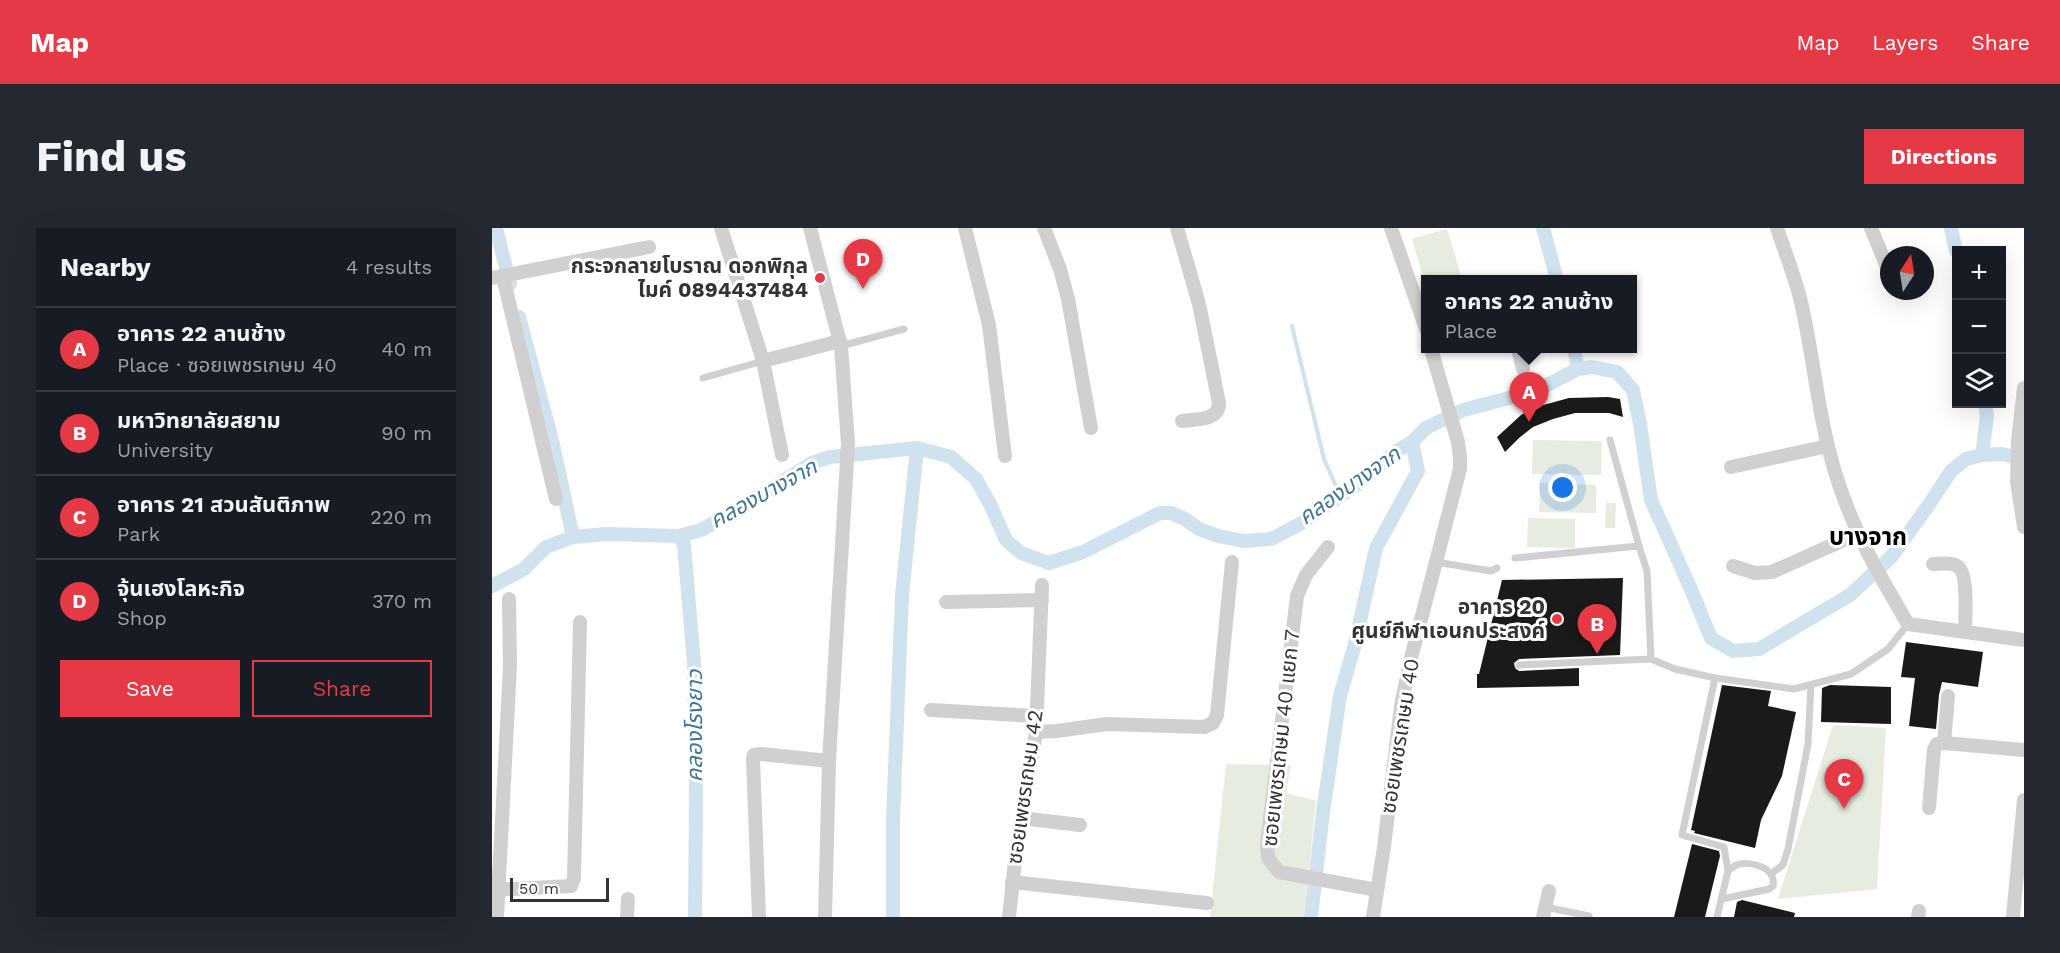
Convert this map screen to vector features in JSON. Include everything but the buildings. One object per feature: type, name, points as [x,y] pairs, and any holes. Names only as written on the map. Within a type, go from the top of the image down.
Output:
[{"type":"street","points":[[721,228],[763,361],[782,455]]},
{"type":"street","points":[[810,228],[841,343],[848,444],[829,761],[825,917]]},
{"type":"street","points":[[965,228],[989,326],[1005,456]]},
{"type":"street","points":[[1044,228],[1060,269],[1068,299],[1091,429]]},
{"type":"street","points":[[1177,228],[1199,304],[1219,403],[1218,412],[1214,416],[1182,421]]},
{"type":"street","points":[[1391,228],[1421,304]]},
{"type":"street","points":[[1777,228],[1801,303],[1835,473],[1857,534],[1890,594],[1908,624],[2024,640]]},
{"type":"street","points":[[1871,228],[1880,250]]},
{"type":"street","points":[[556,500],[500,277],[649,247]]},
{"type":"street","points":[[763,361],[841,343]]},
{"type":"street","name":"ซอยเพชรเกษม 40","points":[[1372,917],[1384,847],[1401,706],[1410,662],[1460,470],[1455,430],[1433,353]]},
{"type":"street","points":[[1519,353],[1523,369]]},
{"type":"street","points":[[2024,388],[2017,467],[2024,527]]},
{"type":"street","points":[[1731,467],[1828,446]]},
{"type":"street","points":[[1733,566],[1755,573],[1772,572],[1857,534]]},
{"type":"street","name":"ซอยเพชรเกษม 40 แยก 7","points":[[1328,547],[1306,574],[1297,596],[1267,844],[1268,858],[1279,872],[1377,890]]},
{"type":"street","points":[[1035,732],[1107,724],[1204,727],[1213,723],[1217,715],[1232,562]]},
{"type":"street","points":[[1933,564],[1955,565],[1961,570],[1965,582],[1965,632]]},
{"type":"street","name":"ซอยเพชรเกษม 42","points":[[1009,917],[1012,882],[1035,732],[1042,585]]},
{"type":"street","points":[[497,917],[495,890],[510,666],[509,599]]},
{"type":"street","points":[[946,602],[1042,600]]},
{"type":"street","points":[[495,890],[566,887],[571,886],[574,878],[580,622]]},
{"type":"street","points":[[1944,743],[1948,696]]},
{"type":"street","points":[[931,710],[1035,716]]},
{"type":"street","points":[[1929,808],[1936,744],[2024,750]]},
{"type":"street","points":[[759,917],[754,755],[829,761]]},
{"type":"street","points":[[2013,917],[2024,800]]},
{"type":"street","points":[[1021,818],[1080,825]]},
{"type":"street","points":[[1012,882],[1207,903]]},
{"type":"street","points":[[1544,912],[1549,891]]},
{"type":"street","points":[[627,917],[628,899]]},
{"type":"lane","points":[[841,343],[904,329]]},
{"type":"lane","points":[[703,378],[763,361]]},
{"type":"lane","points":[[1610,440],[1647,571],[1652,659]]},
{"type":"lane","points":[[1515,558],[1639,546]]},
{"type":"lane","points":[[1436,562],[1491,571],[1497,568]]},
{"type":"lane","points":[[1518,665],[1652,659],[1676,669],[1715,678],[1794,689],[1851,674],[1888,649],[1908,624]]},
{"type":"lane","points":[[1715,678],[1682,836],[1724,847],[1728,871],[1718,917]]},
{"type":"lane","points":[[1772,873],[1783,865],[1788,849],[1808,744],[1811,685]]},
{"type":"lane","points":[[1722,899],[1769,889],[1773,886],[1772,873],[1767,869],[1746,864],[1736,865],[1728,871]]},
{"type":"lane","points":[[1544,912],[1589,916]]},
{"type":"shaded area","points":[[1447,229],[1461,275],[1423,275],[1412,239]]},
{"type":"shaded area","points":[[1533,440],[1602,441],[1601,475],[1532,474]]},
{"type":"shaded area","points":[[1540,483],[1596,485],[1596,513],[1539,512]]},
{"type":"shaded area","points":[[1606,503],[1616,503],[1615,528],[1605,528]]},
{"type":"shaded area","points":[[1528,518],[1575,519],[1575,548],[1527,547]]},
{"type":"shaded area","points":[[1833,725],[1886,728],[1877,889],[1778,899]]},
{"type":"shaded area","points":[[1226,764],[1291,765],[1286,793],[1316,801],[1304,917],[1210,917]]},
{"type":"waterway","points":[[496,228],[510,284]]},
{"type":"waterway","points":[[1543,228],[1556,275]]},
{"type":"waterway","points":[[1951,228],[1955,246]]},
{"type":"waterway","points":[[519,317],[552,440],[573,537]]},
{"type":"waterway","points":[[1292,326],[1324,459],[1335,484],[1344,493]]},
{"type":"waterway","points":[[1575,353],[1578,369]]},
{"type":"waterway","name":"คลองบางจาก","points":[[492,586],[524,569],[546,547],[573,537],[606,534],[679,536],[701,530],[732,513],[812,463],[830,457],[917,448],[951,457],[976,479],[1006,540],[1021,553],[1049,563],[1083,552],[1160,513],[1171,513],[1199,529],[1218,536],[1244,541],[1271,539],[1300,524],[1359,483],[1395,452],[1412,442],[1426,428],[1463,410],[1513,397],[1549,384],[1578,369],[1592,367],[1617,372],[1633,390],[1651,500],[1711,638],[1733,651],[1759,649],[1850,595],[1892,556],[1951,471],[1966,459],[2002,454],[2024,459]]},
{"type":"waterway","points":[[1982,455],[1987,416],[1986,408]]},
{"type":"waterway","points":[[1311,917],[1340,696],[1355,644],[1376,548],[1418,471],[1412,442]]},
{"type":"waterway","points":[[893,917],[893,819],[902,595],[917,448]]},
{"type":"waterway","name":"คลองโรงยาว","points":[[679,536],[684,545],[694,663],[695,917]]},
{"type":"place","name":"กระจกลายโบราณ ดอกพิกุล ไมค์ 0894437484","points":[[820,278]]},
{"type":"place","name":"จุ้นเฮงโลหะกิจ","points":[[863,289]]},
{"type":"place","name":"อาคาร 22 ลานช้าง","points":[[1529,422]]},
{"type":"place","name":"อาคาร 20 ศูนย์กีฬาเอนกประสงค์","points":[[1557,619]]},
{"type":"place","name":"มหาวิทยาลัยสยาม","points":[[1597,654]]},
{"type":"place","name":"อาคาร 21 สวนสันติภาพ","points":[[1844,809]]},
{"type":"district","name":"บางจาก","points":[[1868,537]]}]
